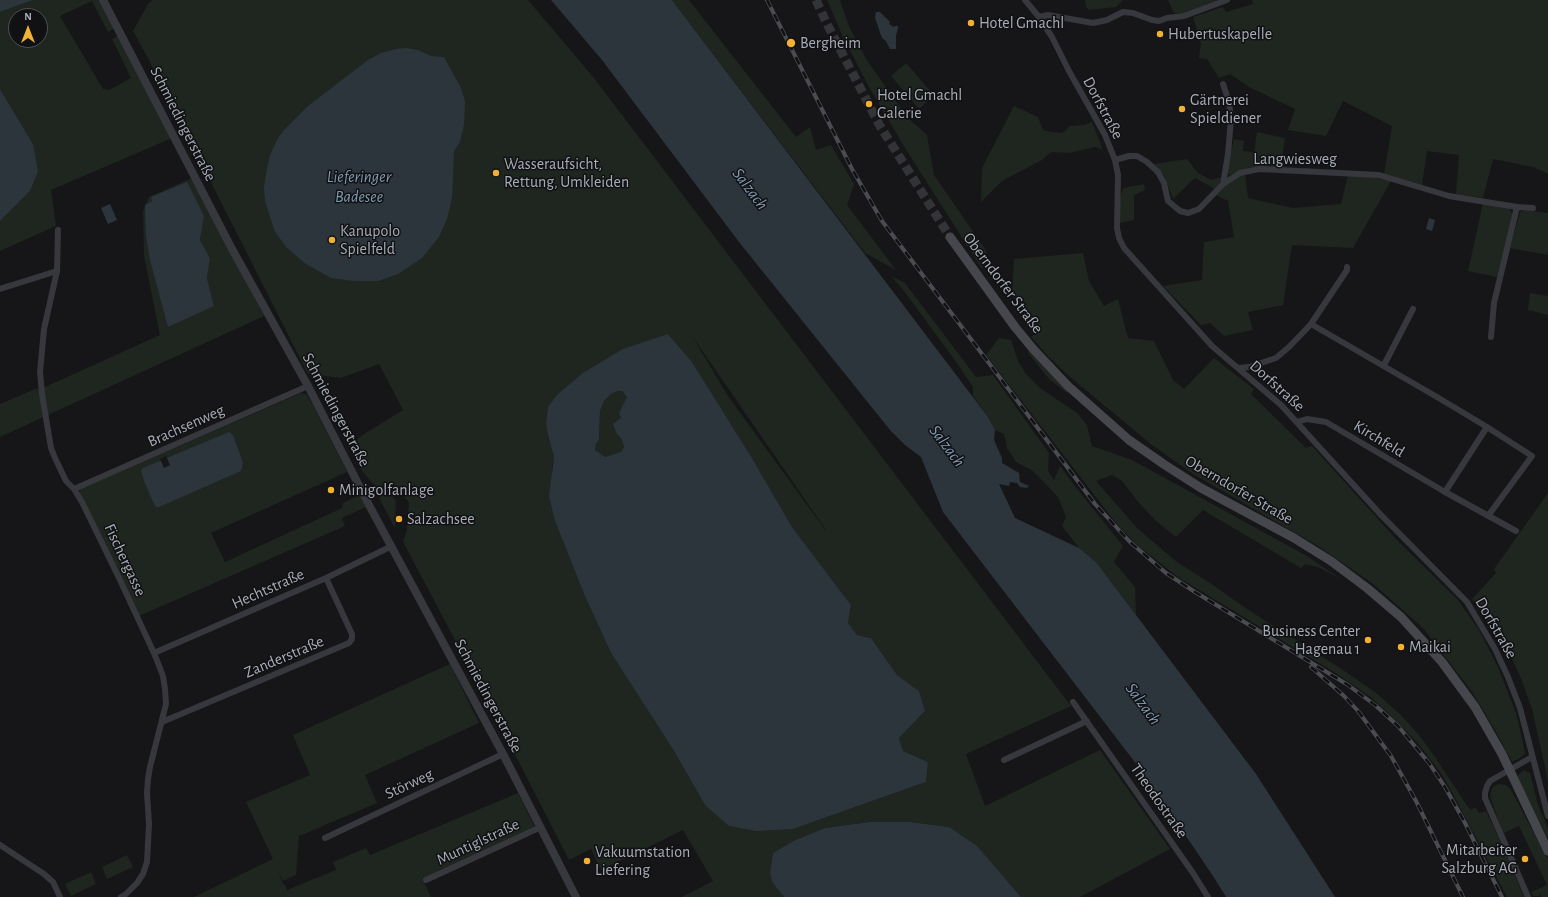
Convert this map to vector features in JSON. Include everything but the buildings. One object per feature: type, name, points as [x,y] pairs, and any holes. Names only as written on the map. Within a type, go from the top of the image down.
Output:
[{"type":"main road","name":"Oberndorfer Straße","points":[[950,237],[1015,327],[1034,350],[1068,386],[1129,440],[1202,488],[1294,538],[1331,561],[1367,588],[1400,617],[1430,648],[1454,678],[1488,730],[1548,851]]},
{"type":"street","name":"Schmiedingerstraße","points":[[104,0],[232,249],[308,386],[503,754],[576,897]]},
{"type":"street","name":"Dorfstraße","points":[[1025,0],[1039,17],[1052,37],[1069,71],[1105,135],[1115,160],[1118,175],[1117,228],[1119,238],[1124,248],[1212,346],[1281,405],[1381,515],[1467,602],[1482,625],[1508,677],[1520,708],[1532,757]]},
{"type":"street","points":[[1039,17],[1048,15],[1093,23],[1107,20],[1123,12],[1133,13],[1159,21],[1167,18],[1184,16],[1227,0]]},
{"type":"street","points":[[1223,84],[1229,102],[1231,119],[1228,154],[1223,184]]},
{"type":"street","name":"Langwiesweg","points":[[1115,160],[1129,156],[1137,156],[1148,162],[1158,172],[1164,183],[1168,201],[1180,211],[1188,213],[1199,209],[1223,184],[1240,173],[1259,169],[1364,173],[1379,175],[1449,196],[1517,207],[1533,208]]},
{"type":"street","points":[[1491,337],[1494,303],[1517,207]]},
{"type":"street","name":"Fischergasse","points":[[58,230],[57,271],[44,329],[40,372],[51,448],[66,481],[74,489],[82,502],[120,580],[154,653],[163,676],[166,689],[166,704],[148,779],[147,793],[149,824],[147,862],[143,874],[137,883],[121,897]]},
{"type":"street","points":[[1238,368],[1249,367],[1276,358],[1289,347],[1311,324],[1347,270],[1347,267]]},
{"type":"street","points":[[0,289],[57,271]]},
{"type":"street","points":[[1384,366],[1413,309]]},
{"type":"street","points":[[1311,324],[1487,427],[1532,456],[1488,516]]},
{"type":"street","name":"Brachsenweg","points":[[74,489],[308,386]]},
{"type":"street","name":"Kirchfeld","points":[[1297,422],[1307,419],[1326,422],[1445,492],[1516,531]]},
{"type":"street","points":[[1445,492],[1487,427]]},
{"type":"street","name":"Hechtstraße","points":[[154,653],[326,578],[392,546]]},
{"type":"street","name":"Zanderstraße","points":[[162,722],[349,643],[352,639],[352,634],[326,578]]},
{"type":"street","name":"Theodostraße","points":[[1073,702],[1088,721],[1193,872],[1208,897]]},
{"type":"street","points":[[1004,760],[1088,721]]},
{"type":"street","name":"Störweg","points":[[325,838],[503,754]]},
{"type":"street","points":[[1528,897],[1485,798],[1487,786],[1490,781],[1532,757],[1548,816]]},
{"type":"street","name":"Muntiglstraße","points":[[426,880],[541,827]]},
{"type":"street","points":[[0,845],[44,874],[53,882],[60,897]]},
{"type":"shaded area","points":[[33,0],[100,0],[115,28],[108,32],[92,1],[60,16],[103,89],[109,90],[131,78],[112,39],[119,35],[172,138],[51,190],[56,226],[0,251],[0,221],[30,191],[33,144],[0,89],[0,12],[8,9],[8,48],[48,48],[48,8],[11,8]]},
{"type":"shaded area","points":[[153,0],[528,0],[594,78],[1071,706],[966,754],[985,806],[1100,750],[1170,849],[1080,897],[1021,897],[1002,875],[949,827],[910,822],[869,822],[825,828],[793,841],[773,853],[770,873],[772,882],[784,897],[682,897],[713,881],[683,830],[601,870],[591,849],[569,860],[488,702],[403,542],[407,530],[409,503],[401,491],[392,485],[375,486],[362,471],[352,452],[358,438],[403,410],[379,364],[341,378],[308,374],[133,31],[148,4]],"holes":[[[668,334],[692,362],[752,458],[792,527],[851,605],[848,623],[857,635],[871,638],[897,675],[919,691],[925,711],[899,738],[903,751],[928,762],[926,782],[793,829],[705,805],[674,751],[611,653],[584,594],[555,521],[552,467],[554,457],[546,424],[548,407]],[[692,336],[826,530],[826,531],[728,396]]]},
{"type":"shaded area","points":[[672,0],[689,0],[796,137],[810,127],[816,150],[831,145],[854,184],[847,205],[896,270],[865,253]]},
{"type":"shaded area","points":[[827,0],[840,0],[849,26],[866,59],[907,117],[927,135],[934,175],[987,252],[982,269],[905,148],[869,87],[843,37]]},
{"type":"shaded area","points":[[1085,0],[1123,0],[1116,7],[1089,10],[1086,7]]},
{"type":"shaded area","points":[[1168,0],[1218,0],[1185,13],[1174,13]]},
{"type":"shaded area","points":[[1252,0],[1548,0],[1548,174],[1533,167],[1493,159],[1483,198],[1456,194],[1459,155],[1427,151],[1422,185],[1384,174],[1392,126],[1343,101],[1326,136],[1288,130],[1295,109],[1249,87],[1230,74],[1219,78],[1207,59],[1199,58],[1201,43],[1193,17],[1223,7],[1226,12],[1253,4]]},
{"type":"shaded area","points":[[906,63],[934,95],[919,109],[891,76]]},
{"type":"shaded area","points":[[1014,106],[1038,117],[1043,130],[1052,132],[1064,132],[1070,126],[1084,125],[1092,122],[1103,150],[1095,147],[1070,153],[1051,152],[1042,160],[1002,181],[981,202],[982,168]]},
{"type":"shaded area","points":[[1257,132],[1285,138],[1281,167],[1251,167],[1229,175],[1227,171],[1234,139],[1244,141],[1243,151],[1254,152]]},
{"type":"shaded area","points":[[1187,159],[1198,173],[1211,180],[1221,177],[1219,184],[1215,189],[1195,178],[1173,199],[1164,175],[1154,164]]},
{"type":"shaded area","points":[[1245,173],[1248,198],[1293,208],[1341,204],[1348,175],[1364,175],[1391,181],[1353,248],[1292,245],[1283,305],[1248,312],[1253,330],[1224,336],[1210,323],[1201,325],[1163,286],[1202,280],[1204,242],[1234,237],[1228,201],[1216,195],[1224,186]]},
{"type":"shaded area","points":[[192,178],[264,316],[0,437],[0,404],[35,389],[45,387],[160,335],[144,256],[143,211],[145,206],[214,306],[207,278],[210,258],[200,240],[204,216],[152,201],[146,205],[149,197]]},
{"type":"shaded area","points":[[1144,184],[1145,190],[1134,195],[1134,220],[1120,223],[1120,199],[1123,188]]},
{"type":"shaded area","points":[[1483,203],[1509,208],[1513,218],[1497,277],[1468,271]]},
{"type":"shaded area","points":[[1526,210],[1548,213],[1548,255],[1510,248],[1520,212]]},
{"type":"shaded area","points":[[1083,253],[1089,281],[1104,306],[1118,299],[1128,338],[1154,341],[1173,380],[1184,389],[1214,358],[1254,389],[1251,394],[1306,448],[1312,446],[1397,540],[1458,600],[1479,630],[1498,667],[1516,713],[1525,753],[1520,758],[1512,762],[1473,693],[1423,628],[1372,583],[1318,546],[1193,474],[1152,445],[1070,377],[1031,337],[1038,332],[1012,295],[1014,259]]},
{"type":"shaded area","points":[[891,276],[905,283],[976,377],[993,375],[1049,453],[1048,471],[1054,480],[1060,466],[1123,546],[1114,562],[1135,587],[1136,615],[1096,562],[1079,548],[1062,526],[1066,517],[1058,497],[1033,471],[1016,462],[1007,448],[1004,434],[995,430],[973,396],[973,387],[904,291]]},
{"type":"shaded area","points":[[1530,293],[1548,296],[1548,315],[1528,310]]},
{"type":"shaded area","points":[[999,338],[1011,340],[1018,361],[1026,374],[1040,388],[1077,413],[1087,425],[1092,446],[1132,460],[1307,556],[1341,579],[1318,567],[1305,564],[1301,568],[1203,510],[1176,537],[1156,521],[1139,503],[1122,481],[1112,475],[1096,481],[1138,529],[1177,562],[1247,609],[1346,672],[1376,693],[1401,715],[1419,735],[1433,754],[1471,810],[1475,807],[1479,813],[1486,811],[1524,897],[1507,897],[1441,773],[1416,741],[1372,698],[1337,674],[1178,577],[1136,544],[1116,523],[986,355]]},
{"type":"shaded area","points":[[1027,350],[1069,392],[1067,393],[1049,379]]},
{"type":"shaded area","points":[[622,391],[628,397],[619,413],[621,418],[617,434],[622,440],[624,447],[621,452],[605,457],[595,451],[596,444],[599,439],[600,411],[604,401],[611,394]]},
{"type":"shaded area","points":[[301,393],[306,394],[313,405],[347,472],[211,533],[225,562],[342,508],[343,503],[359,495],[366,507],[342,518],[345,526],[139,616],[80,495],[81,489]]},
{"type":"shaded area","points":[[1548,493],[1548,781],[1532,709],[1522,681],[1510,654],[1472,599],[1496,573],[1494,569]]},
{"type":"shaded area","points":[[388,494],[396,501],[395,528],[379,498],[382,495]]},
{"type":"shaded area","points":[[450,664],[479,723],[365,775],[377,803],[299,836],[296,875],[283,881],[278,871],[283,884],[287,890],[336,870],[333,862],[366,848],[370,855],[518,793],[535,828],[423,880],[431,897],[194,897],[273,859],[246,802],[310,775],[293,735]]},
{"type":"shaded area","points":[[1524,770],[1530,773],[1538,805],[1548,828],[1548,839],[1518,778],[1518,775]]},
{"type":"shaded area","points":[[1498,784],[1506,785],[1511,790],[1548,859],[1548,897],[1541,897],[1540,893],[1539,896],[1533,896],[1531,892],[1547,885],[1519,826],[1504,833],[1529,887],[1502,831],[1490,796],[1492,788]]},
{"type":"shaded area","points":[[127,855],[133,867],[107,879],[102,867]]},
{"type":"shaded area","points":[[91,872],[96,884],[71,896],[65,884]]},
{"type":"water","points":[[0,0],[33,0],[8,8],[0,12]]},
{"type":"water","name":"Salzach","points":[[551,0],[672,0],[988,417],[995,430],[994,440],[1002,458],[1002,463],[1019,473],[1020,482],[1029,486],[1027,488],[1020,487],[1017,483],[1010,482],[1009,486],[999,484],[1015,518],[1079,548],[1096,562],[1256,774],[1335,897],[1226,897],[1144,774],[943,512],[921,457],[905,445],[890,430],[739,242],[602,60]]},
{"type":"water","points":[[876,12],[880,12],[890,22],[889,24],[894,27],[898,26],[896,35],[896,49],[890,49],[886,41],[882,38],[875,18]]},
{"type":"water","name":"Lieferinger Badesee","points":[[406,48],[418,50],[431,56],[444,57],[461,88],[465,101],[464,125],[460,142],[454,151],[452,198],[447,219],[439,237],[422,258],[398,274],[378,281],[354,281],[331,278],[306,264],[287,248],[275,232],[265,201],[264,188],[270,155],[278,138],[284,130],[308,106],[368,60],[381,53]]},
{"type":"water","points":[[0,89],[33,144],[38,171],[30,191],[0,221]]},
{"type":"water","points":[[187,182],[204,216],[200,240],[210,258],[207,278],[214,306],[168,327],[150,260],[146,236],[145,205],[152,201],[151,197]]},
{"type":"water","points":[[110,204],[117,220],[108,224],[101,208]]},
{"type":"water","points":[[1429,218],[1435,220],[1432,231],[1426,229]]},
{"type":"water","points":[[668,334],[692,362],[752,458],[792,527],[851,605],[848,623],[857,635],[871,638],[897,675],[919,691],[925,711],[899,738],[903,751],[928,762],[926,782],[793,829],[756,831],[729,826],[705,805],[674,751],[611,653],[584,594],[555,521],[549,496],[554,457],[546,424],[548,407],[558,394],[583,373],[623,349]],"holes":[[[622,391],[627,397],[619,413],[621,418],[613,424],[617,434],[622,440],[624,447],[621,452],[605,457],[595,450],[599,439],[600,411],[604,401],[611,394]]]},
{"type":"water","points":[[229,432],[233,435],[243,463],[241,471],[156,507],[144,481],[141,471],[143,468]]},
{"type":"water","points":[[869,822],[910,822],[949,827],[977,846],[1021,897],[784,897],[772,882],[770,873],[773,853],[793,841],[825,828]]},
{"type":"pier","points":[[166,456],[170,465],[164,468],[160,459]]},
{"type":"tunnel","points":[[816,0],[880,126],[950,237]]},
{"type":"railway","points":[[767,0],[852,169],[882,221],[1095,504],[1130,542],[1166,573],[1348,685],[1375,705],[1398,726],[1429,763],[1445,787],[1464,821],[1502,897]]},
{"type":"railway","points":[[1311,667],[1344,696],[1358,711],[1391,756],[1416,801],[1463,897]]},
{"type":"place","name":"Hotel Gmachl","points":[[971,23]]},
{"type":"place","name":"Hubertuskapelle","points":[[1160,34]]},
{"type":"place","name":"Bergheim","points":[[791,43]]},
{"type":"place","name":"Hotel Gmachl Galerie","points":[[869,104]]},
{"type":"place","name":"Gärtnerei Spieldiener","points":[[1182,109]]},
{"type":"place","name":"Wasseraufsicht, Rettung, Umkleiden","points":[[496,173]]},
{"type":"place","name":"Kanupolo Spielfeld","points":[[332,240]]},
{"type":"place","name":"Minigolfanlage","points":[[331,490]]},
{"type":"place","name":"Salzachsee","points":[[399,519]]},
{"type":"place","name":"Business Center Hagenau 1","points":[[1368,640]]},
{"type":"place","name":"Maikai","points":[[1401,647]]},
{"type":"place","name":"Mitarbeiter Salzburg AG","points":[[1525,859]]},
{"type":"place","name":"Vakuumstation Liefering","points":[[587,861]]}]
